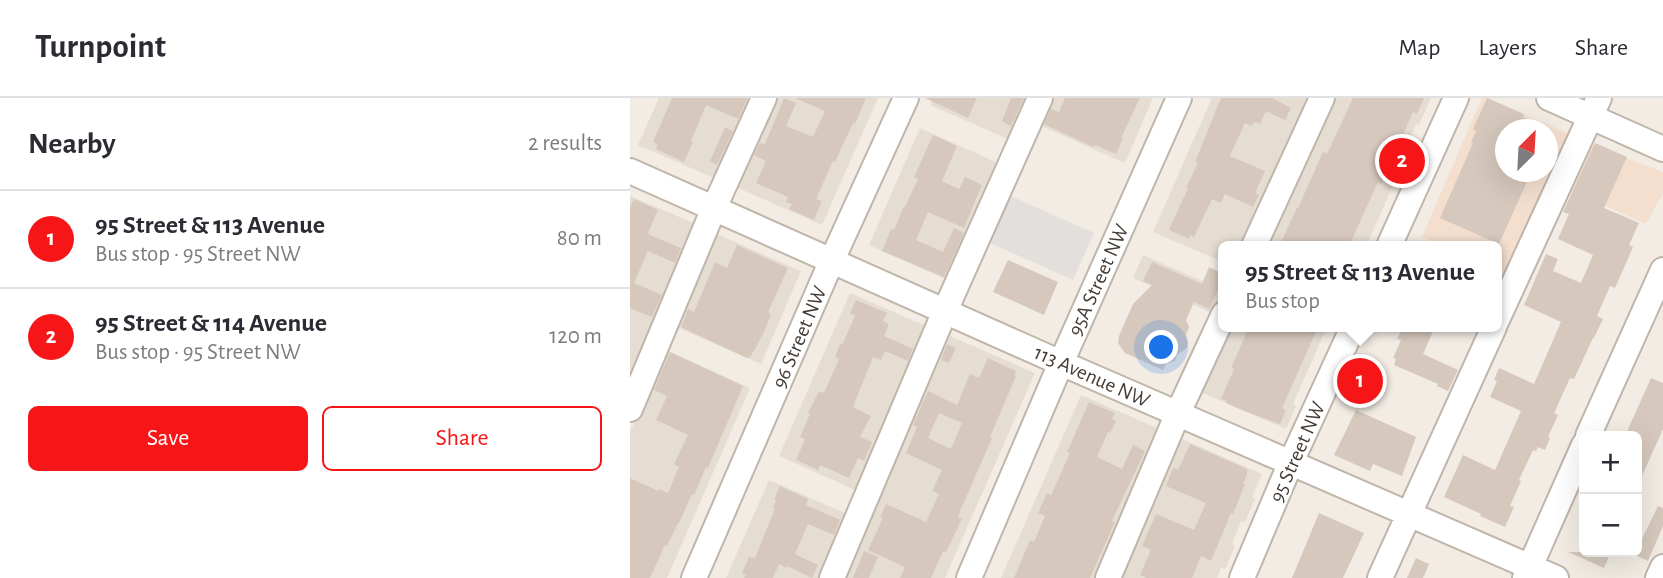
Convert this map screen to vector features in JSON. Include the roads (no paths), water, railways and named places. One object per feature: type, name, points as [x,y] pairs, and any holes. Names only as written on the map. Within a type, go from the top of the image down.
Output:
[{"type":"street","points":[[630,408],[714,208],[764,98]]},
{"type":"street","name":"96 Street NW","points":[[694,578],[906,98]]},
{"type":"street","points":[[832,578],[945,311],[1041,98]]},
{"type":"street","name":"95A Street NW","points":[[969,578],[1179,98]]},
{"type":"street","points":[[1256,241],[1322,98]]},
{"type":"street","points":[[1391,241],[1456,98]]},
{"type":"street","points":[[1549,98],[1595,107],[1663,149]]},
{"type":"street","points":[[1502,309],[1595,107]]},
{"type":"street","name":"113 Avenue NW","points":[[630,171],[1061,363],[1408,513],[1527,572],[1556,578]]},
{"type":"street","points":[[1590,431],[1663,270]]},
{"type":"street","points":[[1108,578],[1218,325]]},
{"type":"street","name":"95 Street NW","points":[[1242,578],[1351,332]]},
{"type":"street","points":[[1380,578],[1492,332]]},
{"type":"street","points":[[1527,572],[1579,456]]},
{"type":"street","points":[[1658,578],[1663,567]]},
{"type":"place","name":"95 Street & 114 Avenue","points":[[1402,161]]},
{"type":"place","name":"95 Street & 113 Avenue","points":[[1360,381]]}]
